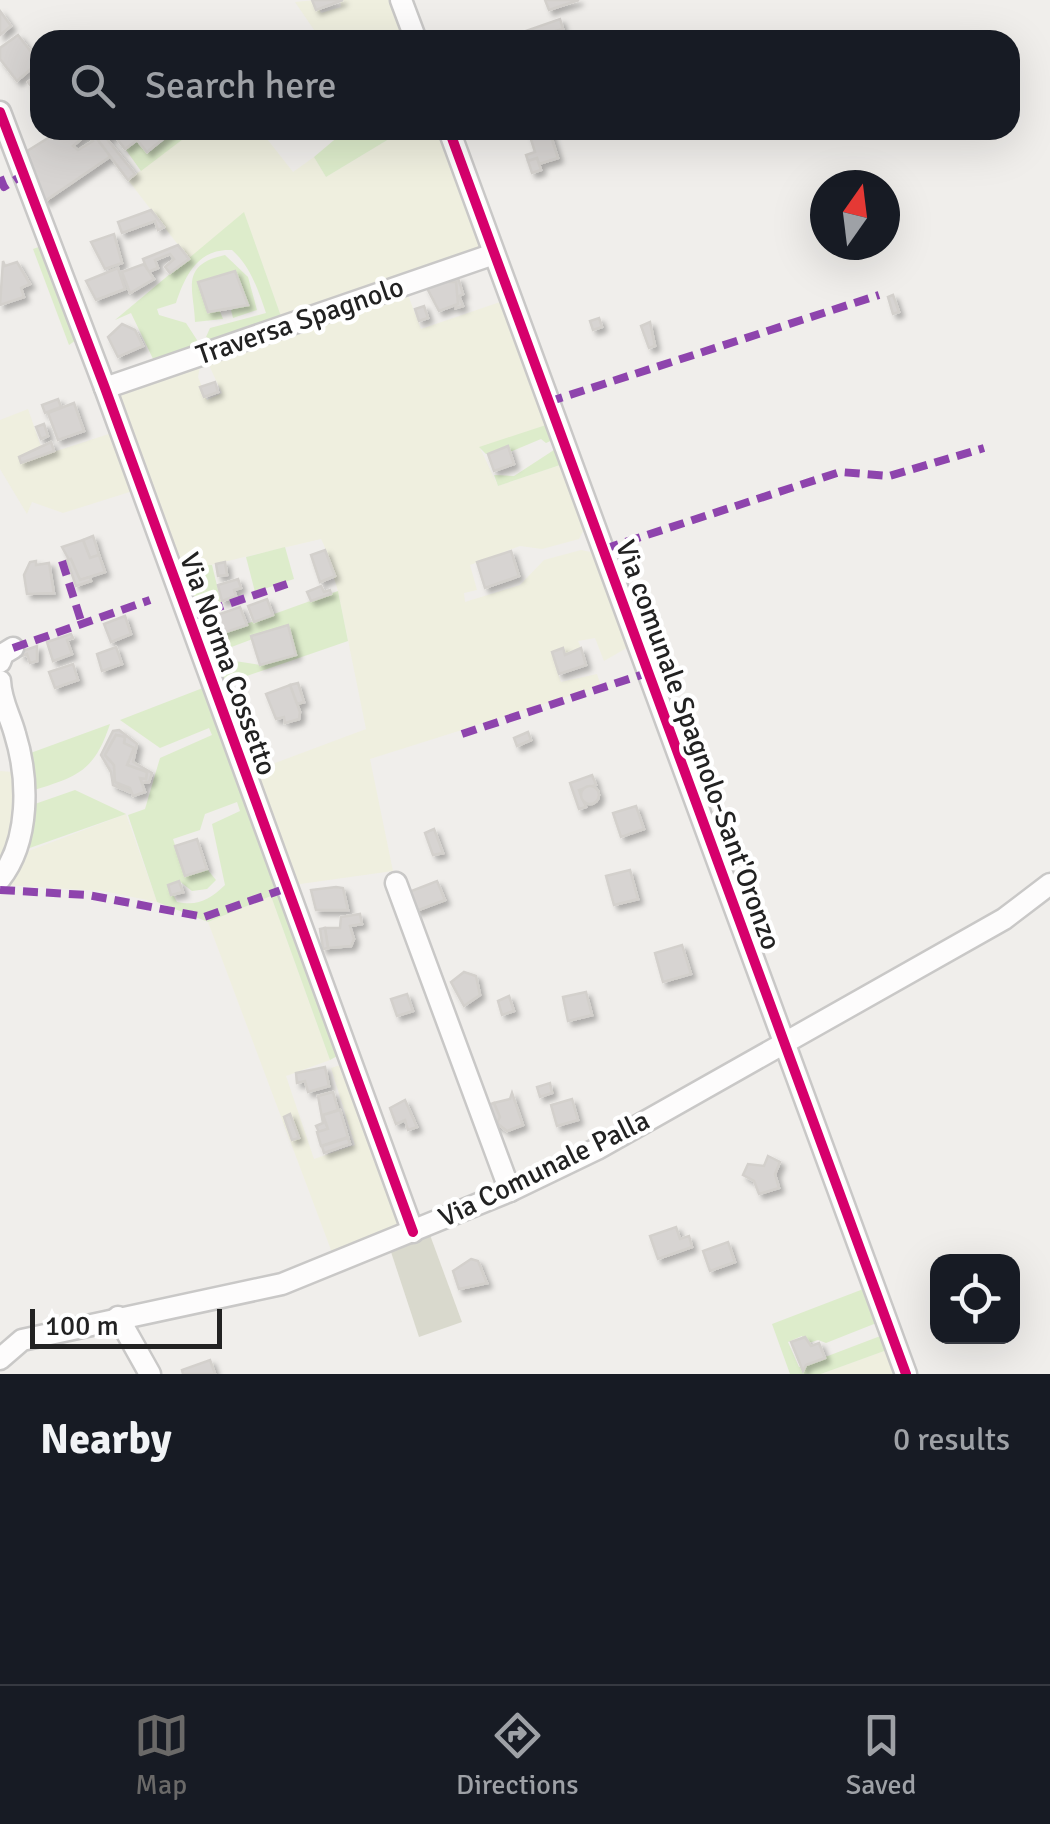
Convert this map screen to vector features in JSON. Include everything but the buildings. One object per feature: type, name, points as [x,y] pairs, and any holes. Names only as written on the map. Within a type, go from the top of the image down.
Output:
[{"type":"street","points":[[401,0],[412,30]]},
{"type":"street","name":"Via Norma Cossetto","points":[[0,112],[106,388],[412,1232]]},
{"type":"street","name":"Via comunale Spagnolo-Sant'Oronzo","points":[[452,140],[780,1042],[906,1374]]},
{"type":"street","name":"Traversa Spagnolo","points":[[106,388],[494,254]]},
{"type":"street","points":[[0,681],[0,700],[20,751],[23,829],[18,853],[0,878]]},
{"type":"street","points":[[396,883],[510,1191]]},
{"type":"street","name":"Via Comunale Palla","points":[[0,1359],[22,1340],[282,1284],[510,1191],[597,1149],[780,1042],[1004,919],[1050,884]]},
{"type":"street","points":[[118,1318],[150,1374]]},
{"type":"shaded area","points":[[430,1235],[462,1322],[419,1337],[390,1249]]},
{"type":"green space","points":[[316,0],[321,13],[341,7],[340,0],[392,0],[403,30],[314,30],[295,2]]},
{"type":"green space","points":[[164,140],[182,140],[141,171],[126,150],[137,142],[147,154]]},
{"type":"green space","points":[[182,140],[268,140],[293,172],[314,157],[326,177],[387,140],[443,140],[484,252],[282,319],[244,213],[189,259],[128,180]]},
{"type":"green space","points":[[334,140],[387,140],[326,177],[314,157]]},
{"type":"green space","points":[[244,212],[282,319],[216,341],[206,337],[210,328],[266,313],[253,279],[239,257],[232,250],[210,254],[189,274],[176,303],[157,309],[159,315],[186,323],[197,340],[193,349],[155,363],[131,313],[115,320]]},
{"type":"green space","points":[[44,245],[79,338],[69,345],[33,249]]},
{"type":"green space","points":[[225,255],[248,277],[257,310],[233,318],[231,310],[248,304],[234,271],[199,282],[208,312],[219,309],[223,319],[195,322],[195,272],[210,259]]},
{"type":"green space","points":[[406,290],[421,329],[500,302],[549,424],[480,448],[498,486],[563,464],[585,527],[579,539],[542,549],[520,546],[470,565],[477,590],[464,593],[465,602],[520,585],[544,560],[581,550],[596,553],[630,646],[604,661],[595,638],[578,641],[581,648],[553,658],[561,682],[597,674],[601,686],[370,759],[393,871],[293,885],[251,772],[366,729],[338,591],[324,545],[321,539],[194,569],[173,567],[115,391],[201,361],[198,377],[207,400],[222,393],[205,357]]},
{"type":"green space","points":[[28,409],[44,455],[115,432],[136,490],[63,513],[32,502],[27,514],[0,469],[0,420]]},
{"type":"green space","points":[[549,424],[555,439],[546,443],[541,439],[510,452],[507,446],[486,454],[479,447]]},
{"type":"green space","points":[[557,448],[563,464],[498,486],[494,475],[514,476]]},
{"type":"green space","points":[[285,547],[294,579],[255,592],[246,557]]},
{"type":"green space","points":[[212,565],[221,602],[190,613],[173,567]]},
{"type":"green space","points":[[338,591],[348,641],[218,686],[211,669],[235,661],[260,665],[296,655],[287,626],[205,657],[199,641]]},
{"type":"green space","points":[[208,686],[343,1053],[330,1060],[271,896],[208,922],[157,902],[128,815],[145,809],[160,758],[212,735],[209,728],[160,748],[120,720]],"holes":[[[237,802],[240,811],[212,824],[225,885],[203,901],[177,902],[168,885],[179,881],[192,891],[207,889],[216,880],[207,869],[185,875],[173,839],[200,830],[205,814]]]},
{"type":"green space","points":[[110,724],[97,753],[81,771],[28,792],[25,755]]},
{"type":"green space","points":[[0,771],[13,772],[17,817],[0,868]]},
{"type":"green space","points":[[75,790],[126,814],[24,850],[32,805]]},
{"type":"green space","points":[[126,814],[157,902],[103,891],[5,885],[26,852]]},
{"type":"green space","points":[[271,896],[330,1060],[286,1076],[314,1159],[355,1145],[331,1068],[346,1063],[406,1227],[334,1258],[208,922]]},
{"type":"green space","points":[[866,1288],[879,1322],[826,1343],[818,1340],[806,1344],[802,1336],[788,1342],[799,1367],[883,1335],[887,1350],[821,1374],[790,1374],[772,1324]]},
{"type":"green space","points":[[887,1350],[896,1374],[821,1374]]},
{"type":"marked path","points":[[0,177],[4,187],[24,174]]},
{"type":"marked path","points":[[548,402],[879,295]]},
{"type":"marked path","points":[[604,549],[840,472],[889,476],[984,448]]},
{"type":"marked path","points":[[62,561],[82,624]]},
{"type":"marked path","points":[[187,618],[287,584]]},
{"type":"marked path","points":[[13,648],[150,600]]},
{"type":"marked path","points":[[462,734],[650,672]]},
{"type":"marked path","points":[[0,890],[88,895],[204,917],[287,888]]},
{"type":"cycle path","points":[[0,112],[105,388],[413,1232]]},
{"type":"cycle path","points":[[453,140],[906,1374]]}]
